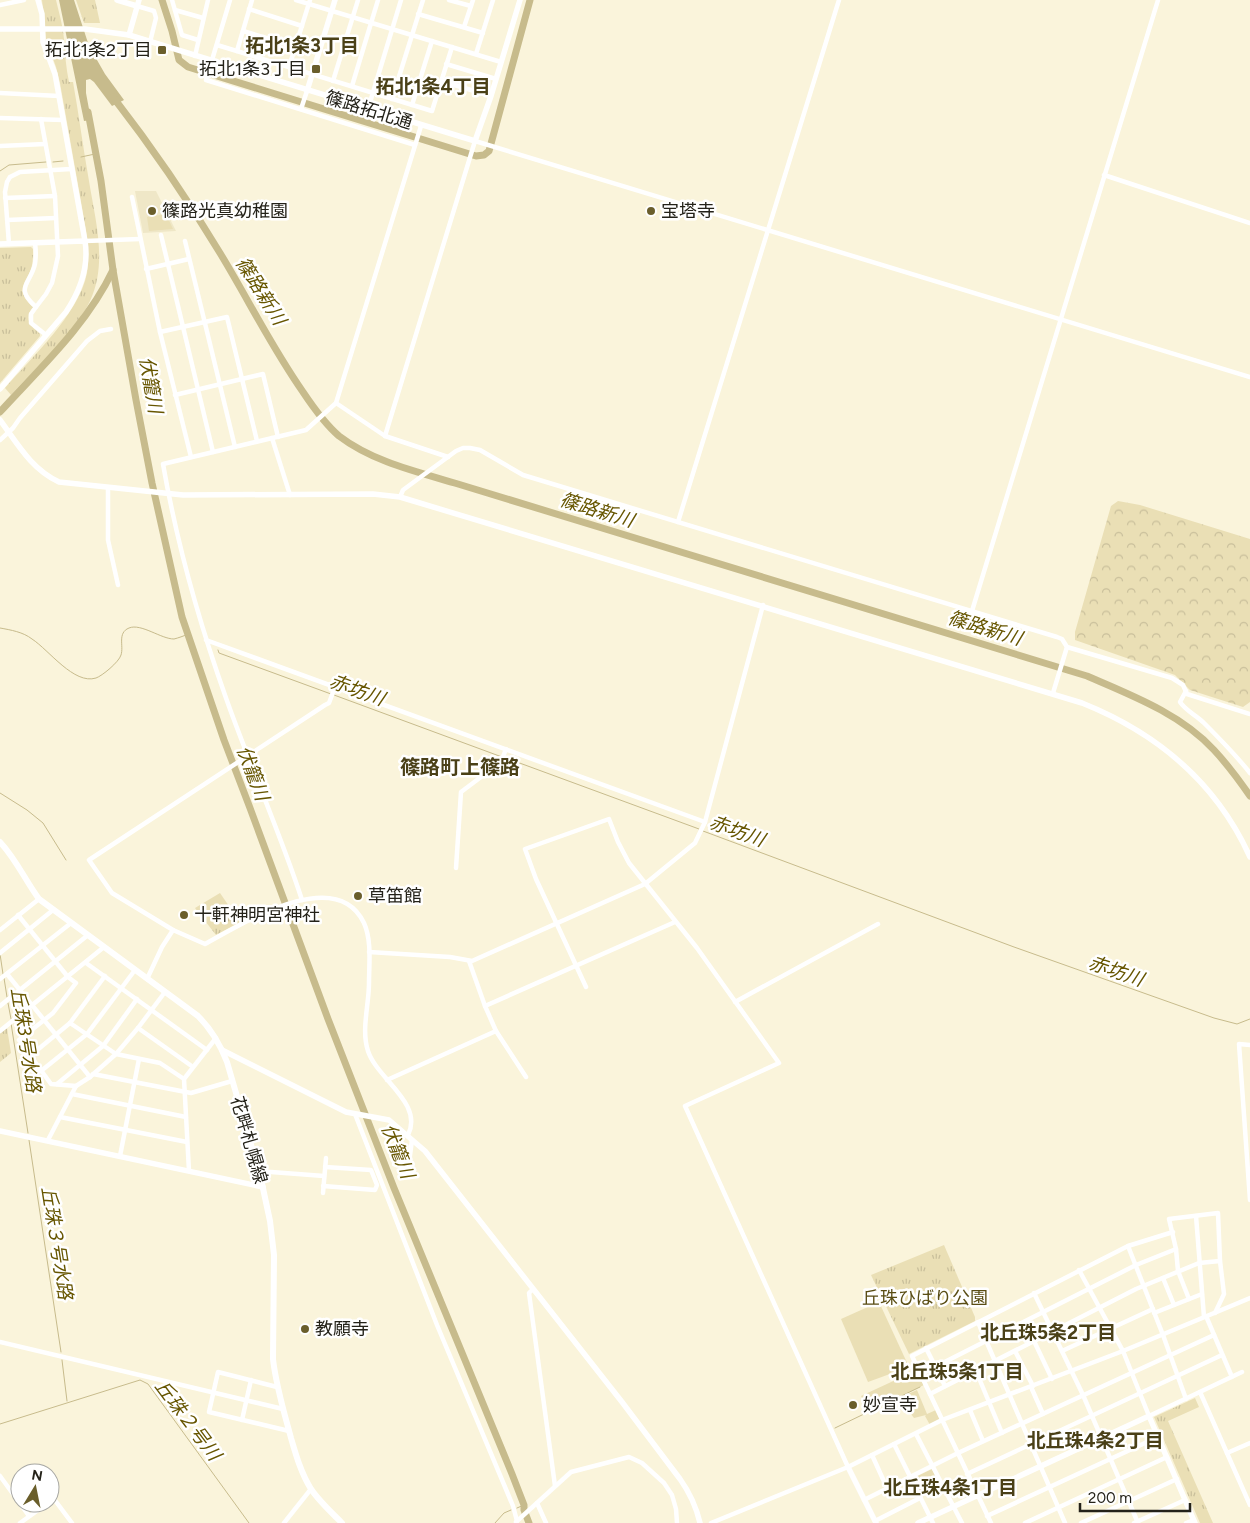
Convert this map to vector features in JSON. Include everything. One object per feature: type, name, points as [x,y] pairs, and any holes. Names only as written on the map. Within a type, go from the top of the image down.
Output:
[{"type":"main road","name":"花畔札幌線","points":[[0,842],[39,899],[198,1016],[216,1038],[232,1081],[263,1187],[273,1239],[273,1359],[277,1387],[300,1467],[311,1490],[342,1523]]},
{"type":"street","points":[[0,5],[24,0]]},
{"type":"street","points":[[0,389],[66,312],[79,289],[84,273],[85,241],[55,74],[43,42],[38,0]]},
{"type":"street","points":[[120,0],[138,3],[154,11],[156,18],[150,42]]},
{"type":"street","points":[[172,0],[182,35],[198,40]]},
{"type":"street","points":[[194,56],[208,0]]},
{"type":"street","points":[[230,0],[206,80],[415,143]]},
{"type":"street","points":[[237,51],[252,0]]},
{"type":"street","points":[[296,0],[310,2],[332,11],[501,62]]},
{"type":"street","points":[[301,108],[335,0]]},
{"type":"street","points":[[333,81],[358,0]]},
{"type":"street","points":[[352,86],[378,0]]},
{"type":"street","points":[[368,109],[401,0]]},
{"type":"street","points":[[392,98],[423,0]]},
{"type":"street","points":[[449,0],[471,6]]},
{"type":"street","points":[[464,27],[473,0]]},
{"type":"street","points":[[476,54],[493,0]]},
{"type":"street","points":[[385,436],[472,149],[491,96],[520,0]]},
{"type":"street","points":[[678,522],[839,0]]},
{"type":"street","points":[[972,611],[1158,0]]},
{"type":"street","points":[[289,67],[310,2]]},
{"type":"street","points":[[129,35],[138,3]]},
{"type":"street","points":[[175,10],[203,18]]},
{"type":"street","points":[[249,10],[302,26]]},
{"type":"street","points":[[418,14],[483,33]]},
{"type":"street","name":"篠路拓北通","points":[[0,29],[96,30],[129,35],[420,126],[475,141]]},
{"type":"street","points":[[243,31],[296,47]]},
{"type":"street","points":[[412,105],[432,41]]},
{"type":"street","points":[[217,45],[432,111],[452,47]]},
{"type":"street","points":[[446,64],[496,79]]},
{"type":"street","points":[[441,82],[491,96]]},
{"type":"street","points":[[0,93],[59,96]]},
{"type":"street","points":[[0,118],[64,120]]},
{"type":"street","points":[[41,119],[55,196],[58,242],[57,268],[46,294],[31,314],[31,323],[46,335]]},
{"type":"street","points":[[300,901],[291,867],[246,757],[206,640],[168,493],[163,464],[307,429],[334,405],[420,126]]},
{"type":"street","points":[[475,141],[1250,377]]},
{"type":"street","points":[[0,146],[45,144]]},
{"type":"street","points":[[9,244],[5,198],[7,182],[14,174],[71,169]]},
{"type":"street","points":[[1104,175],[1250,223]]},
{"type":"street","points":[[5,198],[55,196]]},
{"type":"street","points":[[132,197],[160,332],[191,457]]},
{"type":"street","points":[[7,220],[56,218]]},
{"type":"street","points":[[160,235],[213,452]]},
{"type":"street","points":[[0,244],[140,239]]},
{"type":"street","points":[[185,242],[235,447]]},
{"type":"street","points":[[35,243],[35,264],[25,286],[27,298],[36,307]]},
{"type":"street","points":[[146,269],[189,259]]},
{"type":"street","points":[[160,332],[227,317],[257,441]]},
{"type":"street","points":[[0,440],[87,341],[100,331],[111,330]]},
{"type":"street","points":[[175,395],[263,374],[275,437],[290,494]]},
{"type":"street","points":[[334,405],[385,436],[446,459]]},
{"type":"street","points":[[0,420],[35,467],[59,482],[108,488],[221,496],[290,494],[373,494],[400,496],[1053,693],[1112,715],[1143,733],[1172,755],[1198,779],[1222,807],[1250,857]]},
{"type":"street","points":[[400,496],[405,489],[463,448],[480,450],[523,475],[1062,639],[1066,649],[1053,693]]},
{"type":"street","points":[[108,488],[108,540],[118,585]]},
{"type":"street","points":[[369,952],[469,961],[645,884],[695,843],[704,824],[763,605]]},
{"type":"street","points":[[206,640],[333,692],[505,751],[704,824]]},
{"type":"street","points":[[1066,649],[1172,678],[1183,685],[1186,694],[1250,714]]},
{"type":"street","points":[[1186,691],[1180,702],[1184,708],[1204,723],[1238,757],[1250,773]]},
{"type":"street","points":[[333,692],[329,703],[89,860],[112,892],[173,930],[205,944],[255,917],[277,908],[314,898],[328,897],[344,902],[360,916],[364,924],[369,952],[366,1042],[372,1061],[411,1112],[410,1163],[404,1170]]},
{"type":"street","points":[[456,868],[461,792],[502,761],[505,751]]},
{"type":"street","points":[[586,987],[536,879],[525,848],[609,819],[629,863],[697,948],[779,1063],[685,1106],[848,1467],[875,1522],[920,1498]]},
{"type":"street","points":[[0,930],[39,899]]},
{"type":"street","points":[[1,953],[53,910]]},
{"type":"street","points":[[18,915],[68,977],[76,983],[53,1013],[19,1040],[51,1084],[76,1086]]},
{"type":"street","points":[[485,1006],[675,922]]},
{"type":"street","points":[[71,923],[4,976],[20,990],[80,1065],[92,1076],[191,1093],[232,1081]]},
{"type":"street","points":[[735,1002],[878,924]]},
{"type":"street","points":[[147,979],[162,947],[173,930]]},
{"type":"street","points":[[0,1006],[88,935]]},
{"type":"street","points":[[0,1031],[104,947]]},
{"type":"street","points":[[469,961],[496,1031],[526,1078]]},
{"type":"street","points":[[86,963],[206,1050]]},
{"type":"street","points":[[41,1071],[87,1034],[135,970]]},
{"type":"street","points":[[30,1056],[70,1023],[105,976]]},
{"type":"street","points":[[48,1140],[76,1086],[92,1076],[116,1054],[165,992]]},
{"type":"street","points":[[57,1084],[103,1046],[137,999]]},
{"type":"street","points":[[70,1023],[116,1054],[160,1063],[184,1079]]},
{"type":"street","points":[[138,1028],[193,1067]]},
{"type":"street","points":[[387,1080],[496,1031]]},
{"type":"street","points":[[189,1171],[184,1079],[216,1038]]},
{"type":"street","points":[[1250,1046],[1239,1044],[1250,1200]]},
{"type":"street","points":[[222,1050],[346,1112],[389,1120],[425,1151],[622,1402],[688,1490],[696,1506],[700,1523]]},
{"type":"street","points":[[120,1156],[139,1059]]},
{"type":"street","points":[[72,1094],[186,1116]]},
{"type":"street","points":[[356,1114],[437,1325],[518,1521],[571,1472],[629,1457],[637,1460],[664,1483],[672,1495],[677,1523]]},
{"type":"street","points":[[60,1117],[187,1142]]},
{"type":"street","points":[[0,1130],[263,1187]]},
{"type":"street","points":[[323,1192],[326,1158]]},
{"type":"street","points":[[323,1186],[375,1190],[377,1185],[371,1170],[325,1167]]},
{"type":"street","points":[[258,1171],[324,1176]]},
{"type":"street","points":[[1189,1299],[1178,1271],[1176,1249],[1169,1219],[1218,1214],[1220,1261],[1224,1294],[1215,1313]]},
{"type":"street","points":[[1196,1216],[1205,1317],[1232,1377]]},
{"type":"street","points":[[991,1523],[912,1356],[1128,1246],[1173,1232]]},
{"type":"street","points":[[1128,1246],[1186,1399]]},
{"type":"street","points":[[921,1374],[1136,1264],[1176,1249]]},
{"type":"street","points":[[930,1394],[1144,1286],[1199,1263],[1220,1261]]},
{"type":"street","points":[[1079,1270],[1123,1351],[1132,1372],[1194,1521],[1186,1523]]},
{"type":"street","points":[[1163,1278],[1174,1305]]},
{"type":"street","points":[[533,1289],[529,1293],[554,1486]]},
{"type":"street","points":[[1034,1293],[1083,1395],[1136,1522],[1185,1500]]},
{"type":"street","points":[[1062,1351],[1154,1311],[1202,1294]]},
{"type":"street","points":[[711,1523],[848,1467],[942,1420],[1123,1351],[1250,1298]]},
{"type":"street","points":[[978,1322],[1065,1523]]},
{"type":"street","points":[[864,1500],[958,1453],[1214,1335]]},
{"type":"street","points":[[1034,1341],[1052,1379]]},
{"type":"street","points":[[0,1342],[283,1410]]},
{"type":"street","points":[[926,1348],[945,1386]]},
{"type":"street","points":[[1016,1351],[1043,1414]]},
{"type":"street","points":[[967,1474],[1222,1355]]},
{"type":"street","points":[[976,1371],[1002,1433]]},
{"type":"street","points":[[277,1387],[218,1372],[209,1412],[289,1431]]},
{"type":"street","points":[[918,1523],[931,1520],[954,1506],[1242,1372]]},
{"type":"street","points":[[242,1420],[251,1380]]},
{"type":"street","points":[[1200,1392],[1250,1505]]},
{"type":"street","points":[[970,1410],[983,1442]]},
{"type":"street","points":[[916,1434],[962,1523]]},
{"type":"street","points":[[987,1516],[1158,1437]]},
{"type":"street","points":[[1227,1453],[1250,1443]]},
{"type":"street","points":[[894,1444],[931,1520]]},
{"type":"street","points":[[872,1455],[888,1488]]},
{"type":"street","points":[[1025,1523],[1167,1457]]},
{"type":"street","points":[[0,1476],[29,1516]]},
{"type":"street","points":[[1081,1523],[1176,1479]]},
{"type":"street","points":[[284,1523],[311,1490]]},
{"type":"street","points":[[536,1504],[546,1523]]},
{"type":"street","points":[[60,1507],[72,1523]]},
{"type":"street","points":[[20,1523],[33,1513]]},
{"type":"shaded area","points":[[59,0],[74,0],[89,46],[105,74],[124,100],[112,106],[94,82],[90,79],[86,80],[86,93],[91,120],[84,121]]},
{"type":"shaded area","name":"篠路光真幼稚園","points":[[135,191],[156,191],[176,231],[143,233]]},
{"type":"green space","points":[[42,0],[56,0],[62,24],[68,77],[69,82],[73,82],[97,226],[99,241],[98,272],[90,301],[74,326],[11,395],[5,388],[41,349],[65,319],[75,304],[88,268],[86,230],[60,83],[46,39]]},
{"type":"green space","points":[[76,0],[95,0],[100,23],[84,23]]},
{"type":"green space","points":[[166,214],[173,229],[149,231],[147,217]]},
{"type":"green space","points":[[31,247],[33,249],[32,264],[23,292],[24,297],[33,307],[30,311],[29,322],[40,336],[0,383],[0,248]]},
{"type":"green space","points":[[1118,501],[1140,505],[1250,539],[1250,702],[1243,707],[1190,690],[1175,675],[1075,640],[1075,632],[1111,506]]},
{"type":"green space","points":[[220,893],[240,922],[216,935],[195,908]]},
{"type":"green space","points":[[7,1028],[11,1053],[0,1062],[0,1033]]},
{"type":"green space","name":"丘珠ひばり公園","points":[[944,1245],[975,1317],[975,1321],[909,1354],[871,1275]]},
{"type":"green space","points":[[879,1302],[909,1367],[868,1382],[841,1319]]},
{"type":"green space","points":[[917,1370],[924,1385],[869,1411],[861,1396]]},
{"type":"green space","points":[[917,1390],[927,1414],[936,1410],[940,1419],[930,1425],[926,1415],[914,1418],[899,1398]]},
{"type":"green space","points":[[1195,1398],[1199,1407],[1168,1421],[1213,1523],[1200,1523],[1154,1417]]},
{"type":"green space","points":[[932,1469],[942,1487],[922,1497],[913,1478]]},
{"type":"waterway","points":[[162,0],[179,60],[188,67],[476,156],[484,155],[489,151],[530,0]]},
{"type":"waterway","name":"篠路新川","points":[[113,97],[195,213],[281,358],[307,398],[329,426],[352,445],[366,453],[412,470],[1087,676],[1155,707],[1201,737],[1233,772],[1250,796]]},
{"type":"waterway","name":"伏籠川","points":[[88,112],[136,400],[152,483],[182,617],[224,740],[328,1019],[394,1188],[512,1474],[529,1523]]},
{"type":"waterway","points":[[81,157],[95,154]]},
{"type":"waterway","points":[[53,162],[63,161]]},
{"type":"waterway","points":[[0,171],[9,165],[46,162]]},
{"type":"waterway","points":[[0,412],[62,345],[90,309],[113,270]]},
{"type":"waterway","name":"赤坊川","points":[[0,628],[28,637],[39,644],[71,672],[88,679],[99,677],[117,661],[122,651],[123,633],[129,628],[145,629],[163,637],[174,639],[188,634]]},
{"type":"waterway","name":"赤坊川","points":[[218,650],[219,653],[331,694]]},
{"type":"waterway","name":"赤坊川","points":[[334,695],[502,757]]},
{"type":"waterway","name":"赤坊川","points":[[506,758],[699,829]]},
{"type":"waterway","name":"赤坊川","points":[[0,793],[27,810],[43,823],[66,860]]},
{"type":"waterway","name":"赤坊川","points":[[703,831],[1014,947],[1214,1018],[1237,1024],[1250,1019]]},
{"type":"waterway","name":"丘珠3号水路","points":[[0,954],[3,974]]},
{"type":"waterway","name":"丘珠3号水路","points":[[4,978],[7,997]]},
{"type":"waterway","name":"丘珠3号水路","points":[[8,1003],[11,1019]]},
{"type":"waterway","name":"丘珠3号水路","points":[[11,1023],[28,1133]]},
{"type":"waterway","name":"丘珠３号水路","points":[[29,1140],[61,1352]]},
{"type":"waterway","name":"丘珠３号水路","points":[[62,1360],[67,1401]]},
{"type":"waterway","name":"丘珠２号川","points":[[0,1424],[140,1380],[148,1384],[249,1523]]},
{"type":"waterway","points":[[835,1428],[920,1387]]},
{"type":"waterway","name":"伏籠川","points":[[517,1508],[524,1505]]},
{"type":"waterway","points":[[495,1523],[504,1513],[511,1510]]},
{"type":"place","name":"拓北1条2丁目","points":[[162,50]]},
{"type":"place","name":"拓北1条3丁目","points":[[316,69]]},
{"type":"place","name":"篠路光真幼稚園","points":[[152,211]]},
{"type":"place","name":"宝塔寺","points":[[651,211]]},
{"type":"place","name":"草笛館","points":[[358,896]]},
{"type":"place","name":"十軒神明宮神社","points":[[184,915]]},
{"type":"place","name":"教願寺","points":[[305,1329]]},
{"type":"place","name":"妙宣寺","points":[[853,1405]]},
{"type":"district","name":"拓北1条3丁目","points":[[302,45]]},
{"type":"district","name":"拓北1条4丁目","points":[[433,86]]},
{"type":"district","name":"篠路町上篠路","points":[[460,767]]},
{"type":"district","name":"北丘珠5条2丁目","points":[[1048,1332]]},
{"type":"district","name":"北丘珠5条1丁目","points":[[957,1371]]},
{"type":"district","name":"北丘珠4条2丁目","points":[[1095,1440]]},
{"type":"district","name":"北丘珠4条1丁目","points":[[950,1487]]}]
